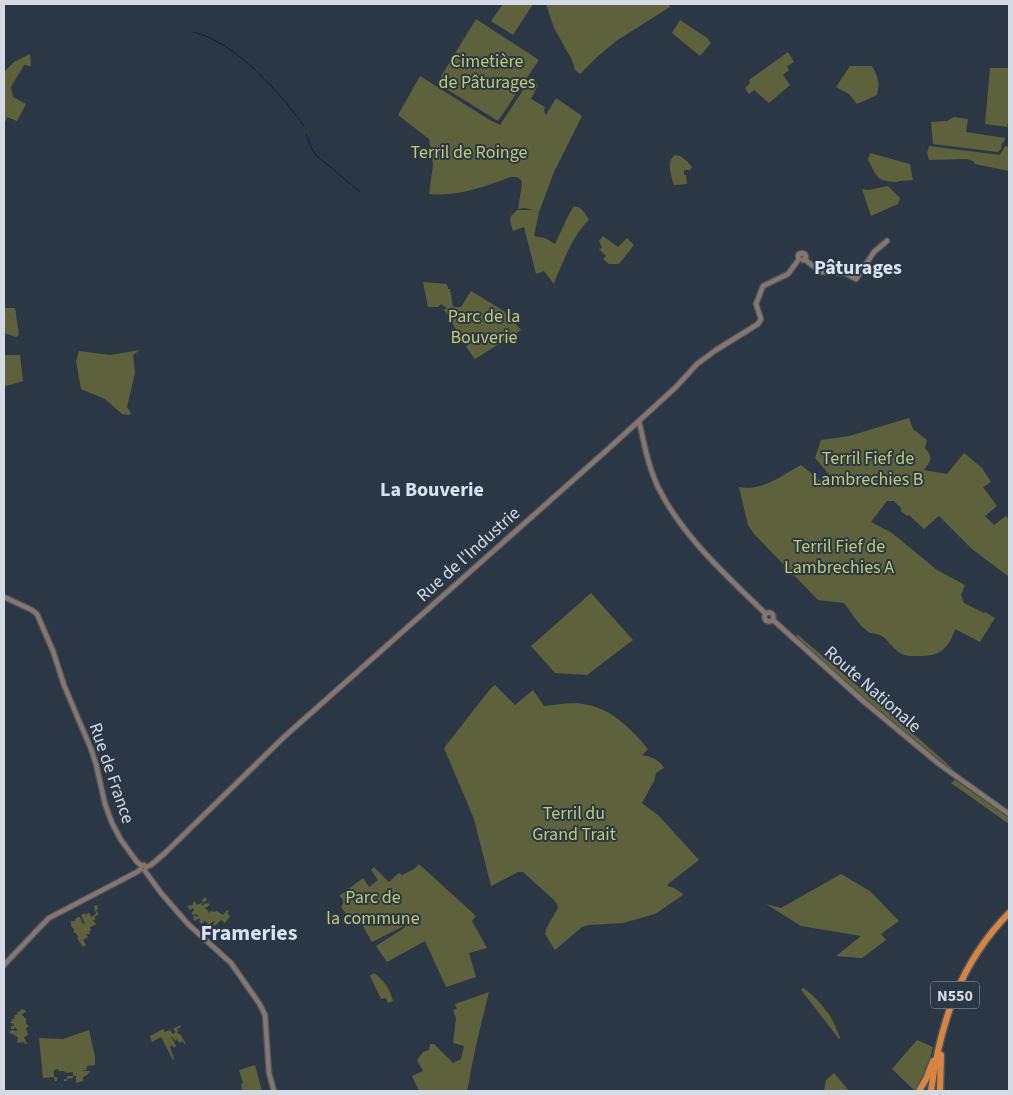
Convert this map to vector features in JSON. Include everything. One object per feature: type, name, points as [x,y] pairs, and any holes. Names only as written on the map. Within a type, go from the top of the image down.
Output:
[{"type":"highway","name":"N550","points":[[931,1091],[939,1044],[946,1018],[964,976],[987,939],[1009,913]]},
{"type":"highway","name":"N550","points":[[935,1091],[949,1023],[965,980],[991,939],[1009,919]]},
{"type":"highway","points":[[919,1091],[926,1079],[939,1044]]},
{"type":"highway","points":[[940,1091],[941,1055]]},
{"type":"main road","name":"Rue de l'Industrie","points":[[4,965],[42,925],[55,915],[152,864],[165,853],[284,737],[676,388],[697,364],[758,324],[761,317],[756,304],[764,286],[785,276],[802,259],[821,271],[846,273],[856,279],[874,252],[885,243]]},
{"type":"main road","name":"Route Nationale","points":[[639,421],[654,478],[678,522],[730,579],[766,614],[766,620],[769,622],[773,620],[862,700],[956,777],[1009,814]]},
{"type":"main road","name":"Rue de France","points":[[4,597],[37,614],[94,756],[105,804],[121,840],[161,893],[188,924],[237,970],[264,1012],[269,1073],[274,1091]]},
{"type":"green space","points":[[503,4],[533,4],[513,35],[491,21]]},
{"type":"green space","points":[[546,4],[669,4],[670,7],[616,41],[580,74],[575,70],[572,60],[554,28]]},
{"type":"green space","name":"Cimetière de Pâturages","points":[[476,19],[539,60],[498,121],[437,83]]},
{"type":"green space","points":[[680,20],[707,38],[711,43],[700,56],[672,33]]},
{"type":"green space","points":[[788,52],[794,62],[787,66],[789,70],[783,75],[790,85],[769,103],[754,90],[749,94],[745,88],[750,83],[749,80]]},
{"type":"green space","points":[[30,54],[31,66],[24,65],[11,87],[13,97],[26,104],[17,121],[7,117],[4,126],[4,72],[14,62]]},
{"type":"green space","points":[[850,66],[872,66],[878,80],[877,95],[857,104],[849,94],[836,87]]},
{"type":"green space","points":[[990,68],[1009,68],[1009,117],[1007,127],[985,124]]},
{"type":"green space","name":"Terril de Roinge","points":[[420,76],[500,125],[531,78],[538,85],[531,99],[545,107],[546,115],[556,98],[582,116],[554,172],[539,212],[534,236],[545,238],[555,244],[574,206],[580,208],[589,220],[574,240],[554,284],[544,271],[536,274],[524,227],[513,231],[510,221],[511,216],[517,210],[533,210],[518,209],[522,184],[521,180],[517,177],[511,177],[461,193],[429,194],[433,165],[429,139],[398,115]]},
{"type":"green space","points":[[954,117],[968,119],[966,132],[1005,138],[1001,149],[998,152],[933,144],[931,122],[947,121]]},
{"type":"green space","points":[[929,146],[1000,155],[1005,146],[1009,147],[1009,171],[975,164],[967,159],[929,160],[927,153]]},
{"type":"green space","points":[[870,153],[910,164],[913,180],[897,182],[881,179],[868,160]]},
{"type":"green space","points":[[675,155],[683,158],[692,167],[690,170],[684,170],[687,184],[674,185],[673,183],[670,164]]},
{"type":"green space","points":[[888,186],[900,198],[898,204],[871,216],[862,189],[868,190]]},
{"type":"green space","points":[[603,236],[618,247],[627,238],[634,245],[619,264],[609,264],[603,259],[606,256],[599,249],[602,248],[599,241]]},
{"type":"green space","name":"Parc de la Bouverie","points":[[423,282],[447,284],[448,289],[450,289],[453,307],[461,307],[471,291],[504,311],[521,330],[475,359],[466,347],[469,344],[464,338],[461,340],[444,310],[447,308],[441,304],[438,307],[428,307]]},
{"type":"green space","points":[[4,308],[15,308],[19,335],[16,337],[4,333]]},
{"type":"green space","points":[[140,350],[133,355],[135,373],[127,407],[131,413],[129,415],[122,414],[105,399],[81,389],[76,361],[79,351],[110,355]]},
{"type":"green space","points":[[4,355],[20,355],[23,381],[4,385]]},
{"type":"green space","points":[[909,418],[913,429],[927,440],[925,448],[930,455],[930,459],[924,470],[947,474],[964,453],[982,468],[991,482],[983,487],[997,506],[985,516],[994,525],[1006,516],[1009,520],[1009,577],[972,549],[939,516],[924,529],[909,515],[907,516],[901,511],[901,508],[894,501],[887,501],[871,522],[892,533],[937,570],[965,585],[961,595],[964,603],[995,618],[980,642],[955,629],[949,643],[941,651],[936,654],[923,656],[902,654],[880,635],[868,632],[844,603],[818,600],[754,534],[748,525],[739,487],[747,488],[764,485],[801,465],[830,488],[834,483],[833,479],[815,458],[821,440],[849,436]]},
{"type":"green space","points":[[591,593],[633,640],[587,675],[555,673],[531,646]]},
{"type":"green space","points":[[797,634],[876,700],[883,694],[889,708],[898,720],[952,768],[950,769],[868,703],[797,640]]},
{"type":"green space","name":"Terril du Grand Trait","points":[[495,685],[515,705],[533,690],[544,706],[577,703],[606,711],[629,728],[642,742],[648,749],[642,755],[657,760],[664,768],[656,773],[654,781],[642,803],[659,816],[699,860],[668,884],[668,886],[683,895],[655,914],[623,923],[582,927],[555,950],[545,934],[558,908],[554,900],[523,872],[518,872],[491,886],[474,819],[444,748]]},
{"type":"green space","points":[[955,780],[1009,818],[1009,824],[951,783]]},
{"type":"green space","name":"Parc de la commune","points":[[419,864],[476,916],[472,921],[487,948],[469,953],[476,977],[446,987],[425,941],[387,962],[376,946],[406,925],[372,942],[356,914],[349,918],[341,907],[343,900],[340,895],[363,878],[369,887],[378,880],[371,870],[374,867],[389,882],[399,873],[402,875]]},
{"type":"green space","points":[[841,874],[870,891],[899,921],[881,934],[886,940],[862,958],[836,956],[861,936],[801,926],[766,904],[781,908]]},
{"type":"green space","points":[[206,897],[207,900],[201,904],[203,906],[205,903],[208,903],[210,905],[205,908],[209,913],[212,910],[223,915],[227,910],[229,911],[227,913],[230,916],[225,923],[221,920],[215,926],[213,924],[214,921],[209,925],[205,921],[201,924],[199,918],[195,921],[193,919],[195,915],[198,916],[196,914],[193,915],[191,913],[194,910],[193,908],[190,910],[187,906],[193,905],[195,901],[197,905],[203,902],[202,900]]},
{"type":"green space","points":[[97,905],[98,909],[96,911],[98,915],[93,920],[96,923],[90,927],[90,934],[86,934],[88,937],[83,940],[86,945],[83,947],[77,938],[79,937],[74,933],[71,921],[75,921],[75,919],[80,917],[82,923],[85,924],[81,915],[85,913],[86,915],[89,912],[91,917],[96,914],[94,906]]},
{"type":"green space","points":[[374,973],[386,985],[393,1001],[388,1003],[386,998],[381,999],[370,976]]},
{"type":"green space","points":[[803,988],[829,1014],[839,1039],[802,991],[801,989]]},
{"type":"green space","points":[[489,992],[467,1091],[419,1091],[412,1076],[423,1071],[417,1060],[423,1052],[429,1050],[430,1044],[434,1044],[453,1063],[461,1059],[464,1046],[453,1043],[456,1018],[453,1010],[457,1009],[455,1004]]},
{"type":"green space","points":[[20,1009],[25,1010],[26,1012],[22,1016],[26,1018],[26,1024],[29,1026],[26,1028],[28,1035],[24,1037],[27,1044],[24,1042],[17,1043],[18,1037],[8,1032],[17,1030],[15,1027],[11,1029],[11,1026],[14,1026],[14,1024],[10,1022],[18,1014],[17,1012],[21,1011]]},
{"type":"green space","points":[[180,1025],[181,1027],[177,1029],[177,1033],[180,1034],[186,1044],[182,1041],[180,1043],[175,1037],[176,1041],[172,1037],[169,1039],[172,1038],[176,1046],[174,1048],[172,1045],[170,1047],[173,1060],[161,1037],[152,1042],[150,1036],[163,1029],[165,1032],[170,1030],[173,1034],[176,1032],[173,1029]]},
{"type":"green space","points":[[89,1030],[95,1065],[87,1066],[87,1070],[83,1070],[84,1072],[90,1071],[83,1077],[83,1081],[76,1083],[76,1076],[73,1076],[73,1072],[66,1073],[58,1069],[54,1070],[54,1077],[43,1078],[39,1038],[63,1039]]},
{"type":"green space","points":[[917,1040],[933,1047],[926,1070],[915,1091],[892,1069]]},
{"type":"green space","points":[[255,1065],[262,1091],[242,1091],[241,1084],[243,1083],[239,1070]]},
{"type":"green space","points":[[834,1073],[849,1091],[824,1091],[826,1080]]},
{"type":"waterway","points":[[194,32],[210,38],[241,58],[282,98],[304,126]]},
{"type":"waterway","points":[[306,134],[316,155],[360,192]]},
{"type":"district","name":"Pâturages","points":[[858,267]]},
{"type":"district","name":"La Bouverie","points":[[432,489]]},
{"type":"district","name":"Frameries","points":[[249,932]]},
{"type":"park label","name":"Terril Fief de Lambrechies B","points":[[868,468]]},
{"type":"park label","name":"Terril Fief de Lambrechies A","points":[[839,556]]}]
